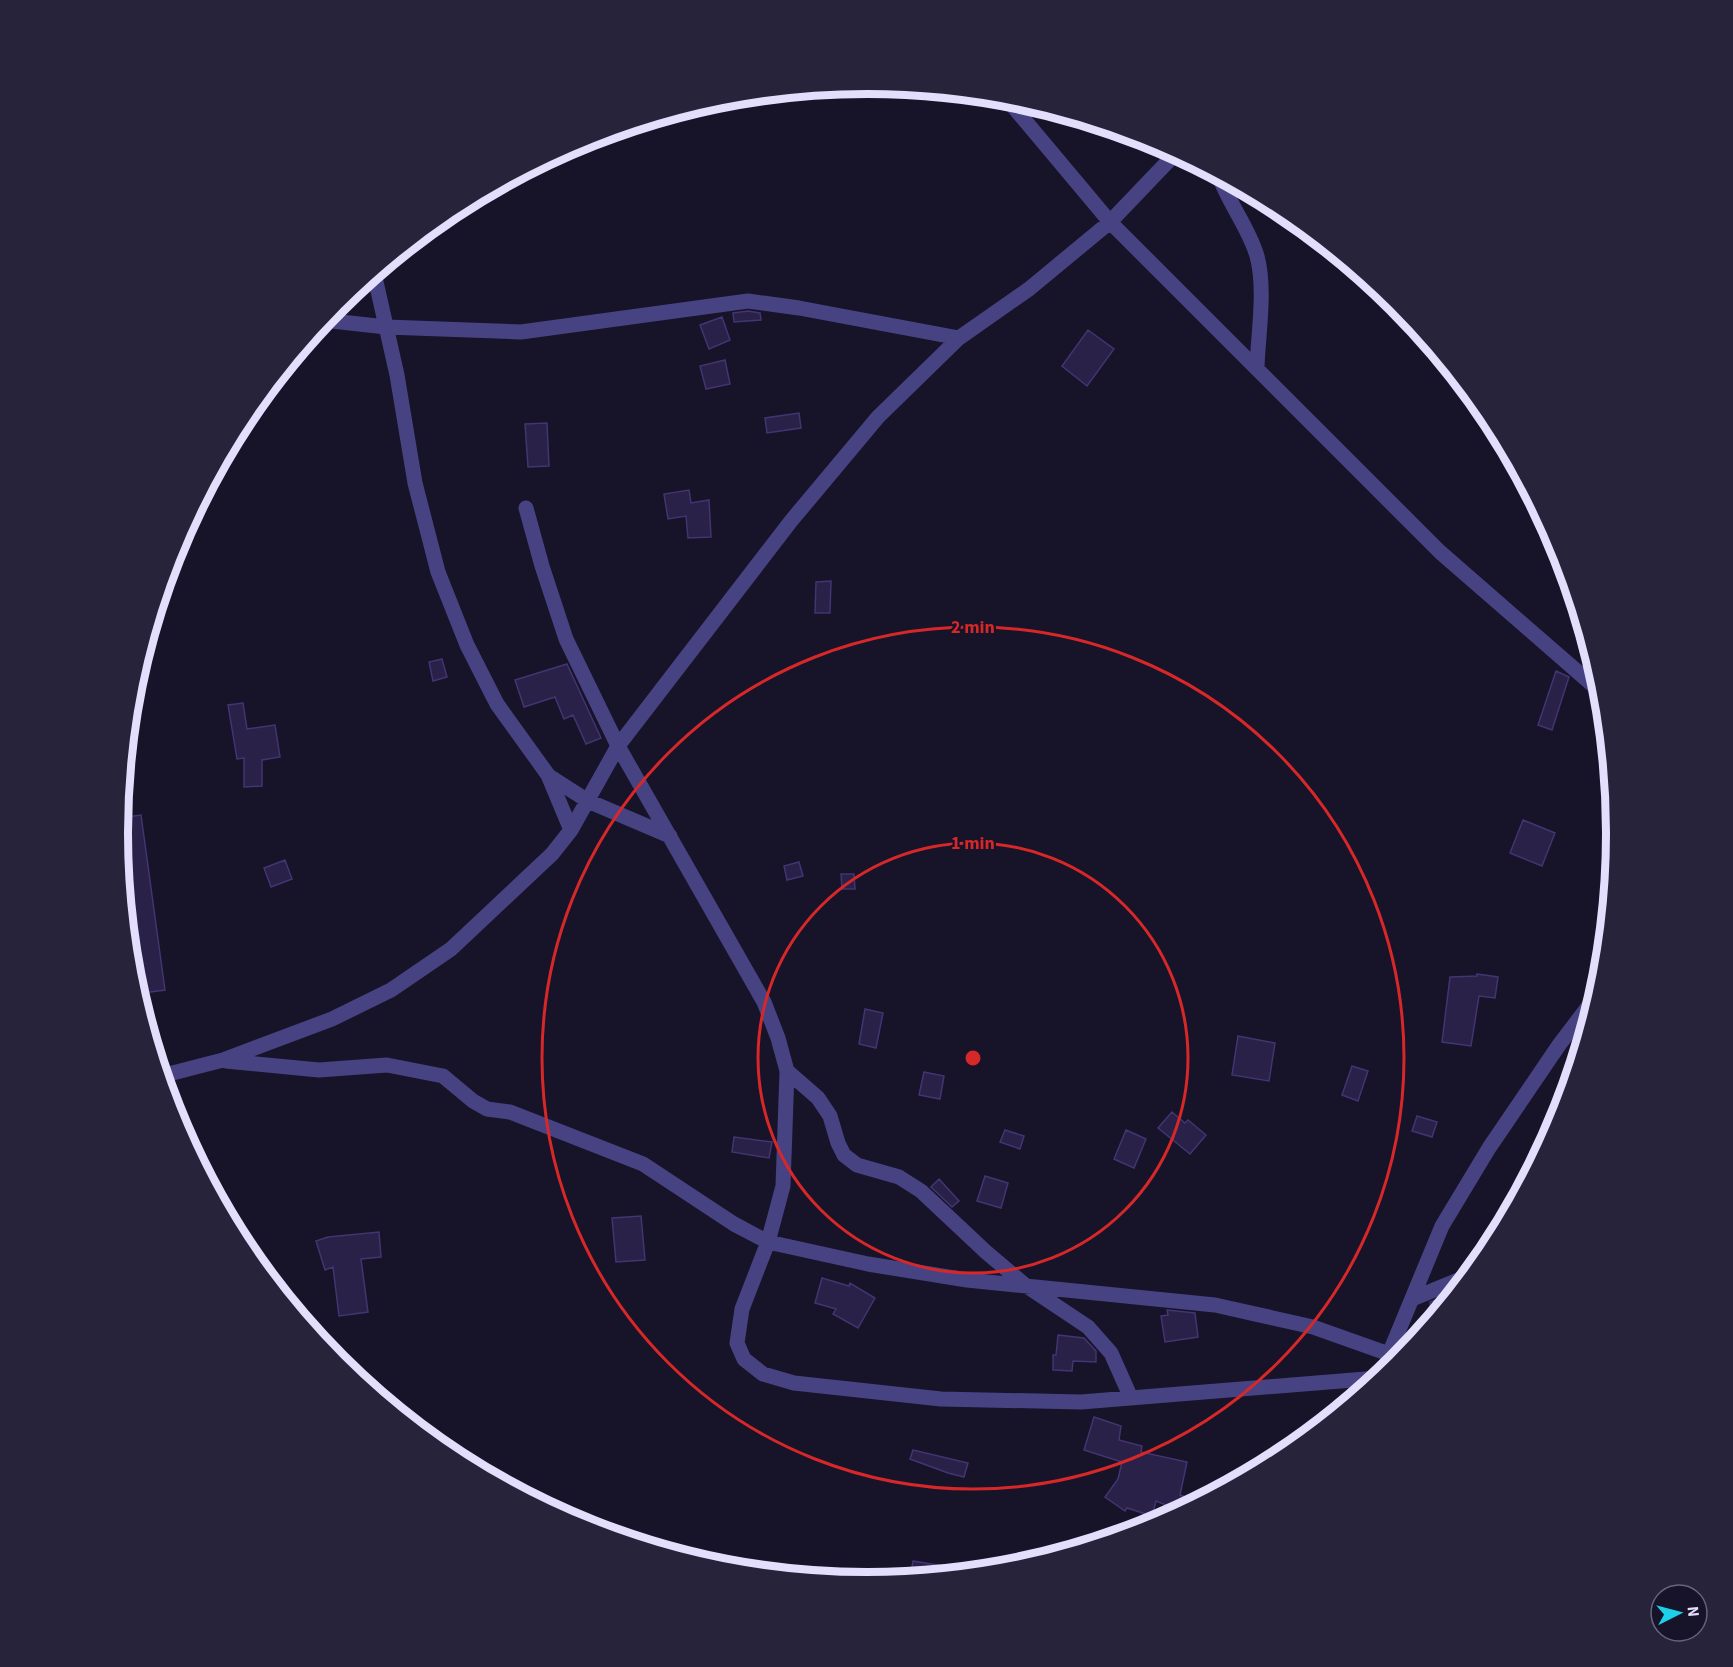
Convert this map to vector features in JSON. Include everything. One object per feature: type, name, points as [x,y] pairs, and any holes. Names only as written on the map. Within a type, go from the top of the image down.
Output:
[{"type":"street","points":[[1016,110],[1110,222],[1440,552],[1589,682]]},
{"type":"street","points":[[168,1074],[223,1060],[332,1019],[391,990],[451,949],[530,877],[552,855],[571,830],[618,746],[790,521],[878,417],[959,338],[1029,289],[1110,222],[1169,160]]},
{"type":"street","points":[[1225,188],[1257,257],[1260,288],[1257,368]]},
{"type":"street","points":[[376,281],[397,375],[415,483],[438,572],[467,645],[497,704],[548,775],[571,830]]},
{"type":"street","points":[[334,321],[386,327],[521,332],[748,301],[799,308],[959,338]]},
{"type":"street","points":[[526,508],[566,639],[618,746],[764,1002],[778,1038],[787,1071],[783,1186],[768,1242],[742,1309],[737,1343],[744,1359],[763,1374],[794,1383],[941,1399],[1081,1402],[1365,1379]]},
{"type":"street","points":[[548,775],[588,801],[670,836]]},
{"type":"street","points":[[223,1060],[319,1070],[387,1065],[443,1076],[486,1109],[510,1112],[643,1164],[734,1224],[768,1242],[868,1264],[967,1280],[1215,1305],[1313,1327],[1389,1354],[1442,1226],[1489,1148],[1583,1014]]},
{"type":"street","points":[[787,1071],[818,1098],[830,1116],[844,1155],[857,1165],[899,1177],[921,1191],[1025,1285],[1088,1327],[1111,1353],[1131,1398]]},
{"type":"street","points":[[1412,1299],[1454,1282]]},
{"type":"building","points":[[748,311],[760,313],[761,320],[734,322],[733,313]]},
{"type":"building","points":[[722,317],[730,340],[709,349],[700,325]]},
{"type":"building","points":[[1088,330],[1114,349],[1087,386],[1062,366]]},
{"type":"building","points":[[725,360],[730,384],[706,389],[700,366]]},
{"type":"building","points":[[799,413],[801,428],[767,433],[765,418]]},
{"type":"building","points":[[547,423],[549,466],[528,467],[525,424]]},
{"type":"building","points":[[689,490],[691,503],[709,500],[711,537],[688,538],[686,516],[668,519],[664,494]]},
{"type":"building","points":[[831,581],[830,613],[815,613],[816,582]]},
{"type":"building","points":[[442,659],[447,677],[433,681],[429,662]]},
{"type":"building","points":[[567,664],[601,738],[586,744],[573,715],[564,719],[555,697],[524,707],[515,680]]},
{"type":"building","points":[[1556,671],[1569,677],[1552,730],[1538,725]]},
{"type":"building","points":[[243,703],[247,729],[275,725],[280,757],[262,760],[262,786],[244,787],[244,758],[237,759],[228,705]]},
{"type":"building","points":[[141,815],[165,990],[145,993],[142,978],[129,882],[128,817]]},
{"type":"building","points":[[1523,820],[1555,833],[1542,866],[1510,853]]},
{"type":"building","points":[[285,860],[292,879],[271,887],[264,868]]},
{"type":"building","points":[[799,862],[803,876],[787,880],[784,866]]},
{"type":"building","points":[[841,874],[854,874],[855,889],[842,889]]},
{"type":"building","points":[[1477,974],[1498,977],[1495,998],[1479,996],[1471,1046],[1442,1042],[1450,977],[1477,976]]},
{"type":"building","points":[[865,1009],[883,1013],[876,1048],[859,1044]]},
{"type":"building","points":[[1238,1036],[1275,1043],[1269,1081],[1232,1075]]},
{"type":"building","points":[[1352,1066],[1368,1071],[1358,1101],[1342,1095]]},
{"type":"building","points":[[924,1072],[944,1076],[940,1099],[919,1095]]},
{"type":"building","points":[[1172,1112],[1185,1123],[1188,1120],[1206,1135],[1190,1154],[1158,1128]]},
{"type":"building","points":[[1417,1116],[1437,1122],[1432,1137],[1412,1131]]},
{"type":"building","points":[[1005,1130],[1024,1136],[1020,1149],[1000,1142]]},
{"type":"building","points":[[1126,1130],[1146,1139],[1134,1168],[1114,1159]]},
{"type":"building","points":[[734,1137],[772,1142],[769,1158],[732,1152]]},
{"type":"building","points":[[985,1176],[1008,1183],[1001,1208],[977,1201]]},
{"type":"building","points":[[939,1179],[959,1201],[952,1207],[931,1187]]},
{"type":"building","points":[[641,1216],[645,1260],[616,1262],[612,1218]]},
{"type":"building","points":[[379,1232],[381,1257],[361,1259],[368,1312],[339,1316],[333,1267],[325,1270],[316,1241],[328,1237]]},
{"type":"building","points":[[822,1278],[849,1286],[850,1283],[875,1298],[858,1328],[833,1314],[836,1309],[815,1303]]},
{"type":"building","points":[[1441,1298],[1430,1311],[1430,1302]]},
{"type":"building","points":[[1167,1310],[1195,1313],[1198,1337],[1165,1342],[1161,1316],[1168,1315]]},
{"type":"building","points":[[1058,1335],[1084,1338],[1096,1351],[1096,1362],[1073,1361],[1072,1371],[1053,1370],[1053,1355],[1056,1355]]},
{"type":"building","points":[[1094,1417],[1121,1426],[1119,1440],[1142,1446],[1141,1452],[1187,1462],[1180,1495],[1188,1498],[1170,1507],[1156,1501],[1150,1515],[1127,1508],[1125,1511],[1105,1497],[1118,1479],[1122,1462],[1084,1450]]},
{"type":"building","points":[[913,1450],[968,1463],[964,1477],[910,1459]]},
{"type":"building","points":[[913,1561],[951,1567],[915,1571],[911,1571]]}]
